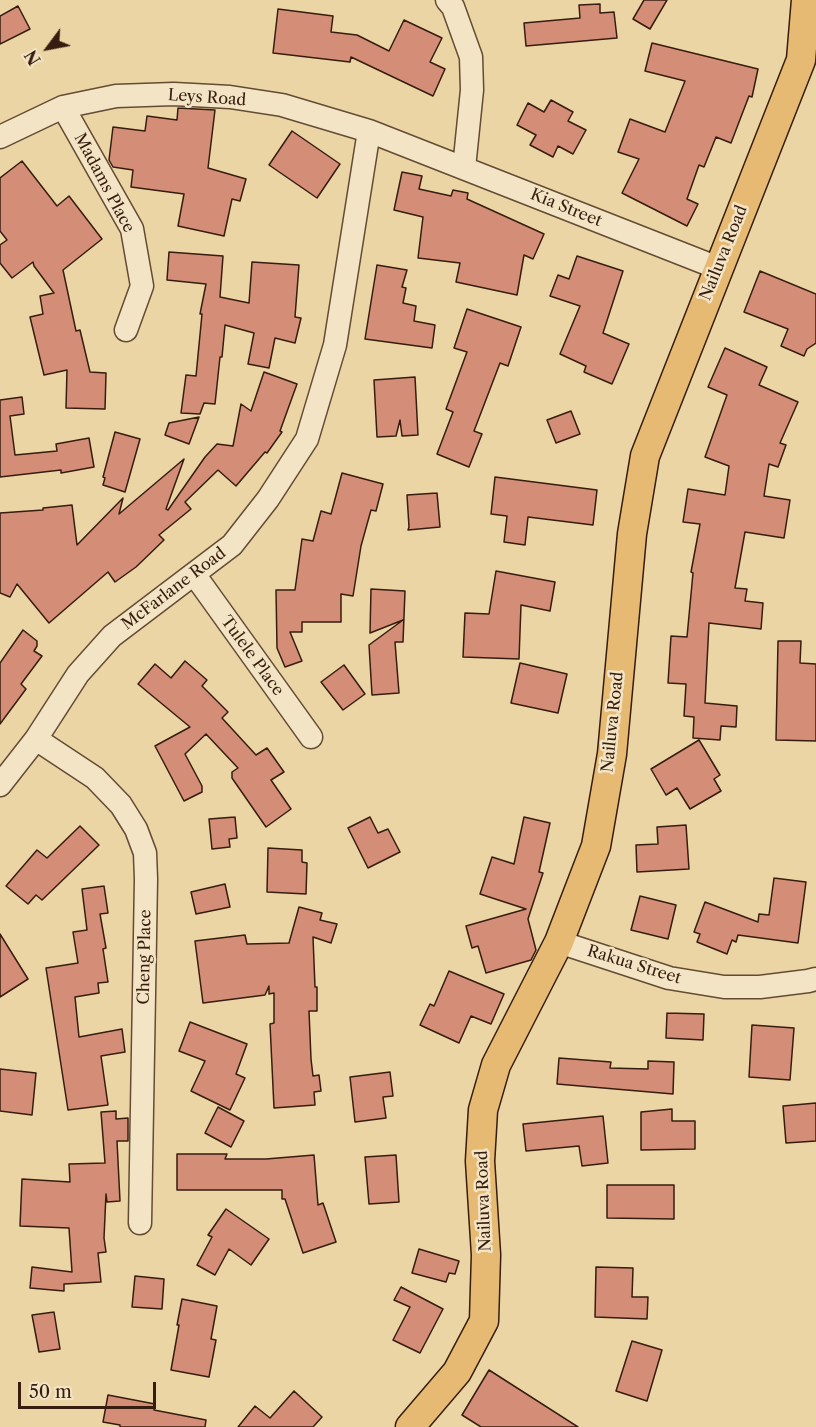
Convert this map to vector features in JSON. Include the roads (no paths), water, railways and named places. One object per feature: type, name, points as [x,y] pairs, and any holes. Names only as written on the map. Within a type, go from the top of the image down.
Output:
[{"type":"main road","name":"Nailuva Road","points":[[410,1427],[457,1372],[484,1321],[486,1255],[480,1161],[483,1110],[496,1065],[559,942],[596,846],[612,754],[632,534],[645,456],[801,60],[806,0]]},
{"type":"street","points":[[447,0],[453,7],[471,57],[472,90],[464,168]]},
{"type":"street","name":"Leys Road","points":[[0,137],[63,107],[116,96],[174,94],[230,97],[282,105],[369,131],[415,149]]},
{"type":"street","name":"Madams Place","points":[[63,107],[132,229],[142,286],[126,330]]},
{"type":"street","name":"McFarlane Road","points":[[0,785],[36,739],[78,674],[112,636],[232,545],[268,499],[307,439],[335,345],[369,131]]},
{"type":"street","name":"Kia Street","points":[[415,149],[718,268]]},
{"type":"street","name":"Tulele Place","points":[[194,574],[311,737]]},
{"type":"street","name":"Cheng Place","points":[[36,739],[94,778],[108,791],[121,805],[136,829],[145,853],[140,1223]]},
{"type":"street","name":"Rakua Street","points":[[559,942],[669,978],[724,987],[760,987],[816,979]]}]
